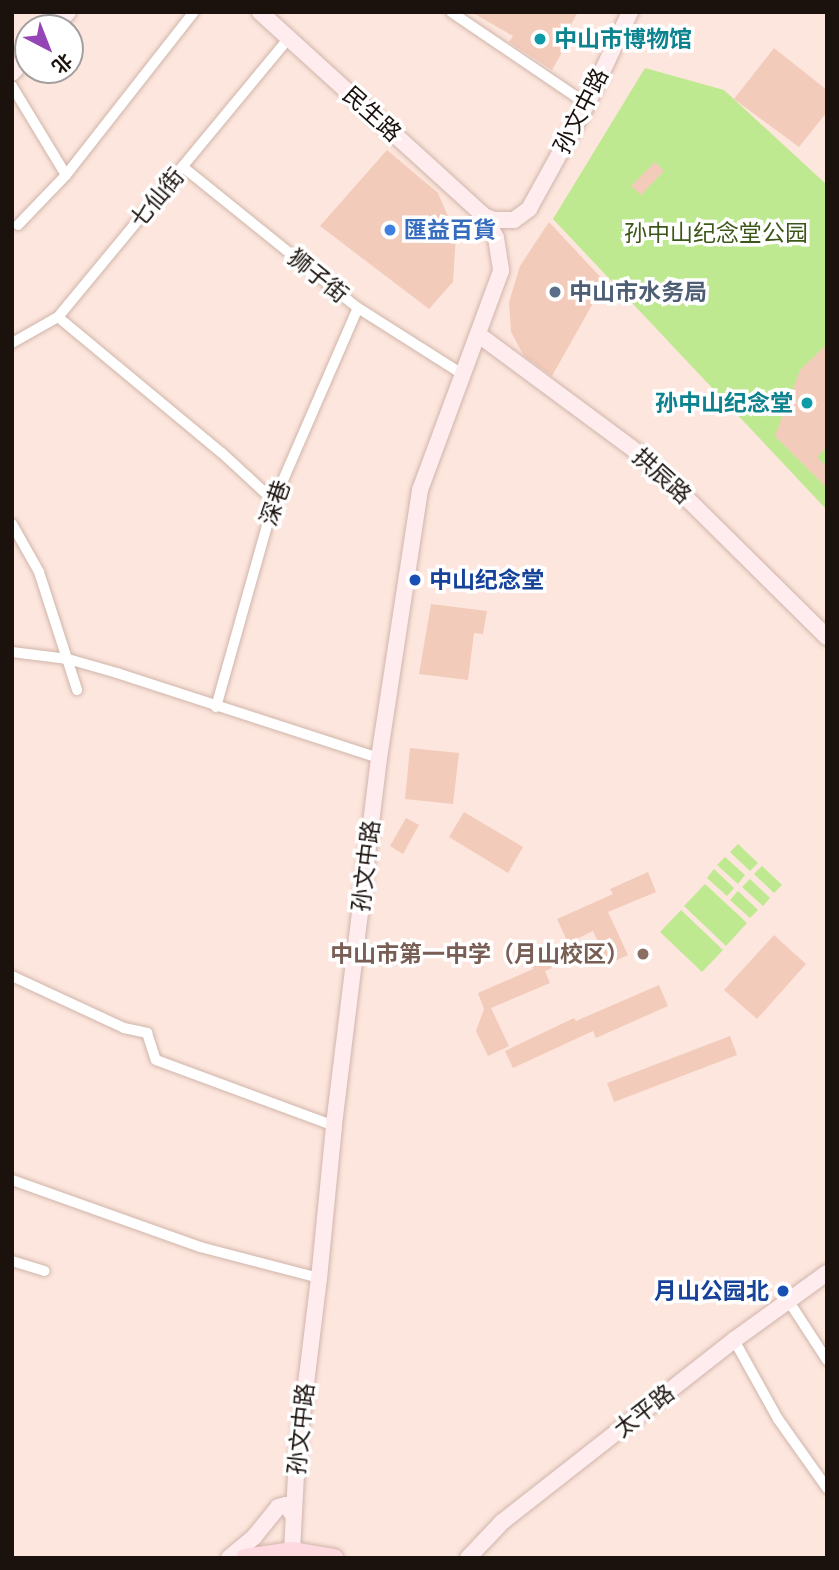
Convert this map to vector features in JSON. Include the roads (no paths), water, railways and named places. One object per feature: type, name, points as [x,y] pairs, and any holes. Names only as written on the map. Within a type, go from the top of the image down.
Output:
[{"type":"main road","points":[[245,1558],[290,1554],[334,1558]]},
{"type":"street","points":[[18,225],[66,175],[194,12]]},
{"type":"street","name":"民生路","points":[[260,12],[484,216]]},
{"type":"street","points":[[451,12],[587,104]]},
{"type":"street","name":"孙文中路","points":[[484,216],[494,220],[514,220],[529,209],[587,104],[630,12]]},
{"type":"street","name":"七仙街","points":[[12,343],[58,317],[289,38]]},
{"type":"street","points":[[12,86],[66,175]]},
{"type":"street","name":"狮子街","points":[[183,167],[358,308],[462,374]]},
{"type":"street","name":"孙文中路","points":[[290,1554],[297,1456],[379,758],[420,490],[501,271],[496,238],[484,216]]},
{"type":"street","name":"深巷","points":[[216,706],[274,501],[358,308]]},
{"type":"street","points":[[58,317],[222,453],[274,501]]},
{"type":"street","name":"拱辰路","points":[[479,335],[649,461],[827,637]]},
{"type":"street","points":[[12,524],[39,572],[76,690]]},
{"type":"street","points":[[12,652],[68,659],[379,758]]},
{"type":"street","points":[[12,976],[109,1021],[147,1034],[156,1060],[334,1126]]},
{"type":"street","points":[[12,1180],[200,1247],[319,1278]]},
{"type":"street","points":[[12,1261],[44,1271]]},
{"type":"street","name":"太平路","points":[[468,1558],[502,1522],[734,1340],[827,1273]]},
{"type":"street","points":[[788,1300],[827,1360]]},
{"type":"street","points":[[734,1340],[778,1419],[827,1488]]},
{"type":"street","points":[[229,1558],[254,1537],[278,1507],[286,1505],[293,1515]]},
{"type":"place","name":"中山市博物馆","points":[[540,39]]},
{"type":"place","name":"匯益百貨","points":[[390,230]]},
{"type":"place","name":"中山市水务局","points":[[555,292]]},
{"type":"place","name":"孙中山纪念堂","points":[[807,403]]},
{"type":"place","name":"中山纪念堂","points":[[415,580]]},
{"type":"place","name":"中山市第一中学（月山校区）","points":[[643,954]]},
{"type":"place","name":"月山公园北","points":[[783,1291]]},
{"type":"park label","name":"孙中山纪念堂公园","points":[[716,233]]}]
